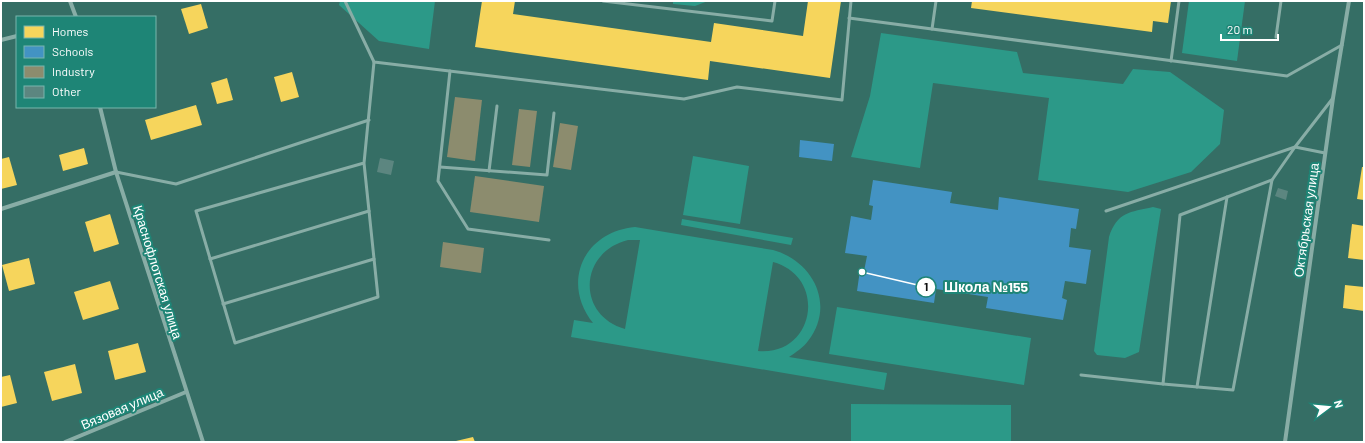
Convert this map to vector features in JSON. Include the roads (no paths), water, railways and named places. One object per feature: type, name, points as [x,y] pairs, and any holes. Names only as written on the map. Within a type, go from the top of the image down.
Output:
[{"type":"street","points":[[70,1],[76,16]]},
{"type":"street","name":"Октябрьская улица","points":[[1285,442],[1325,153],[1349,1]]},
{"type":"street","points":[[1,40],[16,36]]},
{"type":"street","name":"Краснофлотская улица","points":[[100,108],[116,172],[203,442]]},
{"type":"street","points":[[1,208],[116,172]]},
{"type":"street","name":"Вязовая улица","points":[[66,442],[186,392]]},
{"type":"lane","points":[[345,1],[374,62],[364,162],[378,297],[235,343],[196,211],[364,162]]},
{"type":"lane","points":[[603,1],[772,21],[775,1]]},
{"type":"lane","points":[[374,62],[684,99],[737,87],[842,100],[851,1]]},
{"type":"lane","points":[[932,29],[936,1]]},
{"type":"lane","points":[[1171,61],[1179,1]]},
{"type":"lane","points":[[1276,37],[1281,1]]},
{"type":"lane","points":[[849,18],[1287,76],[1342,45]]},
{"type":"lane","points":[[450,71],[438,181],[468,229],[549,240]]},
{"type":"lane","points":[[1081,375],[1233,390],[1272,180],[1295,147],[1333,98]]},
{"type":"lane","points":[[489,171],[497,106]]},
{"type":"lane","points":[[440,167],[547,175],[554,113]]},
{"type":"lane","points":[[116,172],[176,184],[369,120]]},
{"type":"lane","points":[[1106,211],[1295,147],[1325,153]]},
{"type":"lane","points":[[1163,384],[1180,215],[1272,180]]},
{"type":"lane","points":[[1197,387],[1227,197]]},
{"type":"lane","points":[[210,258],[369,211]]},
{"type":"lane","points":[[223,304],[374,259]]},
{"type":"place","name":"Школа №155","points":[[862,272]]}]
